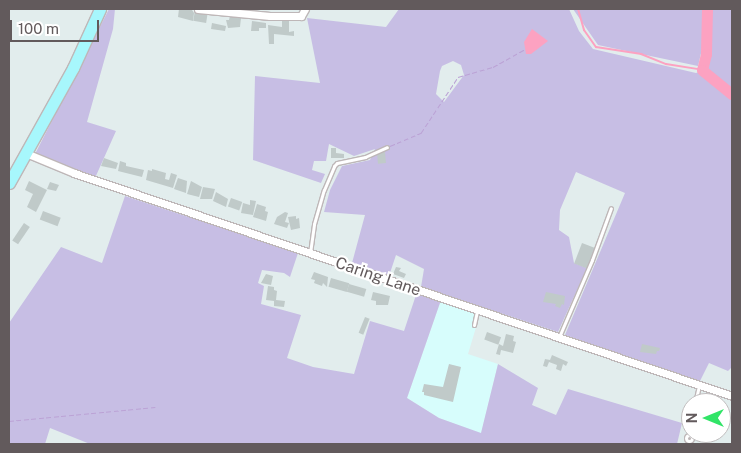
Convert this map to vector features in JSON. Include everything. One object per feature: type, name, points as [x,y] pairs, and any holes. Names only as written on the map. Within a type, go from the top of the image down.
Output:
[{"type":"main road","points":[[9,184],[73,68],[100,9]]},
{"type":"street","points":[[198,9],[252,15],[301,16],[306,9]]},
{"type":"street","name":"Caring Lane","points":[[26,153],[74,173],[732,396]]},
{"type":"lane","points":[[310,253],[314,224],[324,190],[334,166],[337,163],[365,157],[387,147]]},
{"type":"lane","points":[[558,337],[592,260],[611,208]]},
{"type":"lane","points":[[474,325],[478,310]]},
{"type":"lane","points":[[697,393],[699,385]]},
{"type":"path","points":[[387,147],[421,133],[458,77],[493,67],[525,49]]},
{"type":"path","points":[[9,421],[155,407]]},
{"type":"shaded area","points":[[109,9],[115,9],[113,29],[87,122],[116,131],[95,178],[35,154]]},
{"type":"shaded area","points":[[399,9],[569,9],[579,31],[593,49],[696,73],[707,69],[710,51],[702,49],[698,66],[598,45],[573,9],[732,9],[732,367],[728,371],[709,363],[700,381],[565,335],[625,193],[576,172],[560,210],[559,230],[569,237],[574,263],[587,268],[558,332],[421,287],[424,269],[396,255],[389,276],[352,263],[365,215],[324,212],[330,190],[342,166],[370,160],[375,149],[354,156],[329,144],[326,161],[314,161],[312,170],[325,174],[321,183],[253,160],[255,76],[320,83],[307,18],[386,27]],"holes":[[[453,61],[461,65],[464,75],[444,102],[436,94],[442,66]]]},
{"type":"shaded area","points":[[532,29],[548,41],[531,54],[526,54],[524,42]]},
{"type":"shaded area","points":[[125,196],[298,253],[290,277],[284,273],[262,270],[258,283],[264,286],[261,304],[301,315],[287,358],[313,367],[354,374],[370,321],[404,331],[417,292],[441,300],[407,398],[439,418],[481,433],[498,364],[538,388],[532,405],[556,415],[568,389],[681,423],[677,444],[90,444],[50,428],[45,444],[9,444],[9,323],[61,247],[102,263]]},
{"type":"shaded area","points":[[441,300],[480,314],[468,354],[498,364],[481,434],[439,418],[407,398]]},
{"type":"building","points":[[179,9],[192,10],[194,13],[193,21],[178,17]]},
{"type":"building","points":[[195,10],[208,12],[206,23],[193,21]]},
{"type":"building","points":[[230,16],[241,18],[240,27],[228,28],[226,20],[229,20]]},
{"type":"building","points":[[282,18],[289,18],[289,32],[294,31],[294,36],[274,34],[274,44],[269,44],[268,25],[282,27]]},
{"type":"building","points":[[252,21],[266,23],[266,28],[259,28],[259,31],[251,31]]},
{"type":"building","points":[[212,23],[226,26],[225,31],[211,29]]},
{"type":"building","points":[[331,148],[336,148],[336,153],[344,154],[344,158],[331,158]]},
{"type":"building","points":[[385,152],[386,163],[378,164],[377,153]]},
{"type":"building","points":[[104,158],[118,163],[116,169],[101,166]]},
{"type":"building","points":[[120,161],[126,163],[126,166],[144,170],[142,177],[118,171]]},
{"type":"building","points":[[152,169],[166,173],[165,179],[169,180],[171,173],[177,175],[173,188],[146,180],[148,170],[152,171]]},
{"type":"building","points":[[178,178],[187,181],[186,193],[174,189]]},
{"type":"building","points":[[29,181],[47,190],[36,212],[27,207],[33,194],[25,190]]},
{"type":"building","points":[[191,181],[202,187],[199,197],[187,194]]},
{"type":"building","points":[[50,182],[59,185],[56,191],[47,189]]},
{"type":"building","points":[[203,187],[215,189],[212,199],[200,199]]},
{"type":"building","points":[[216,192],[228,199],[226,207],[213,201]]},
{"type":"building","points":[[231,198],[242,202],[239,211],[228,206]]},
{"type":"building","points":[[250,200],[256,201],[253,215],[241,213],[243,203],[250,205]]},
{"type":"building","points":[[257,204],[266,207],[265,211],[268,212],[266,221],[253,217]]},
{"type":"building","points":[[43,211],[61,218],[58,226],[40,219]]},
{"type":"building","points":[[285,212],[288,213],[285,222],[289,223],[287,228],[274,224],[277,217]]},
{"type":"building","points":[[296,216],[296,219],[299,218],[300,228],[291,230],[288,217]]},
{"type":"building","points":[[24,223],[30,227],[18,244],[12,240]]},
{"type":"building","points":[[582,243],[595,248],[587,269],[574,264]]},
{"type":"building","points":[[396,267],[401,268],[399,271],[406,274],[404,278],[393,274]]},
{"type":"building","points":[[314,272],[328,277],[327,287],[323,283],[322,286],[314,283],[315,280],[311,279]]},
{"type":"building","points":[[266,274],[273,276],[271,285],[261,283]]},
{"type":"building","points":[[331,278],[349,283],[347,292],[329,287]]},
{"type":"building","points":[[349,284],[366,289],[364,297],[347,292]]},
{"type":"building","points":[[268,286],[274,287],[274,290],[277,291],[276,300],[285,301],[284,307],[274,306],[274,301],[266,300]]},
{"type":"building","points":[[373,292],[390,296],[388,305],[376,305],[376,301],[371,300]]},
{"type":"building","points":[[546,292],[565,296],[564,305],[562,304],[560,308],[555,306],[556,304],[543,302]]},
{"type":"building","points":[[365,317],[370,319],[363,335],[359,333]]},
{"type":"building","points":[[487,332],[501,337],[498,345],[484,340]]},
{"type":"building","points":[[506,334],[514,336],[513,341],[516,342],[513,353],[501,350],[500,355],[496,354],[499,344],[503,346]]},
{"type":"building","points":[[642,344],[660,348],[656,354],[640,352]]},
{"type":"building","points":[[552,355],[568,362],[566,366],[563,364],[561,371],[556,369],[557,365],[549,362],[547,367],[543,366],[545,359],[550,360]]},
{"type":"building","points":[[449,364],[461,367],[453,402],[424,395],[424,392],[422,392],[424,384],[443,387]]},
{"type":"waterway","points":[[578,9],[584,30],[596,47],[641,54],[666,64],[702,70]]},
{"type":"waterway","points":[[707,9],[706,54],[702,70],[732,94]]}]
